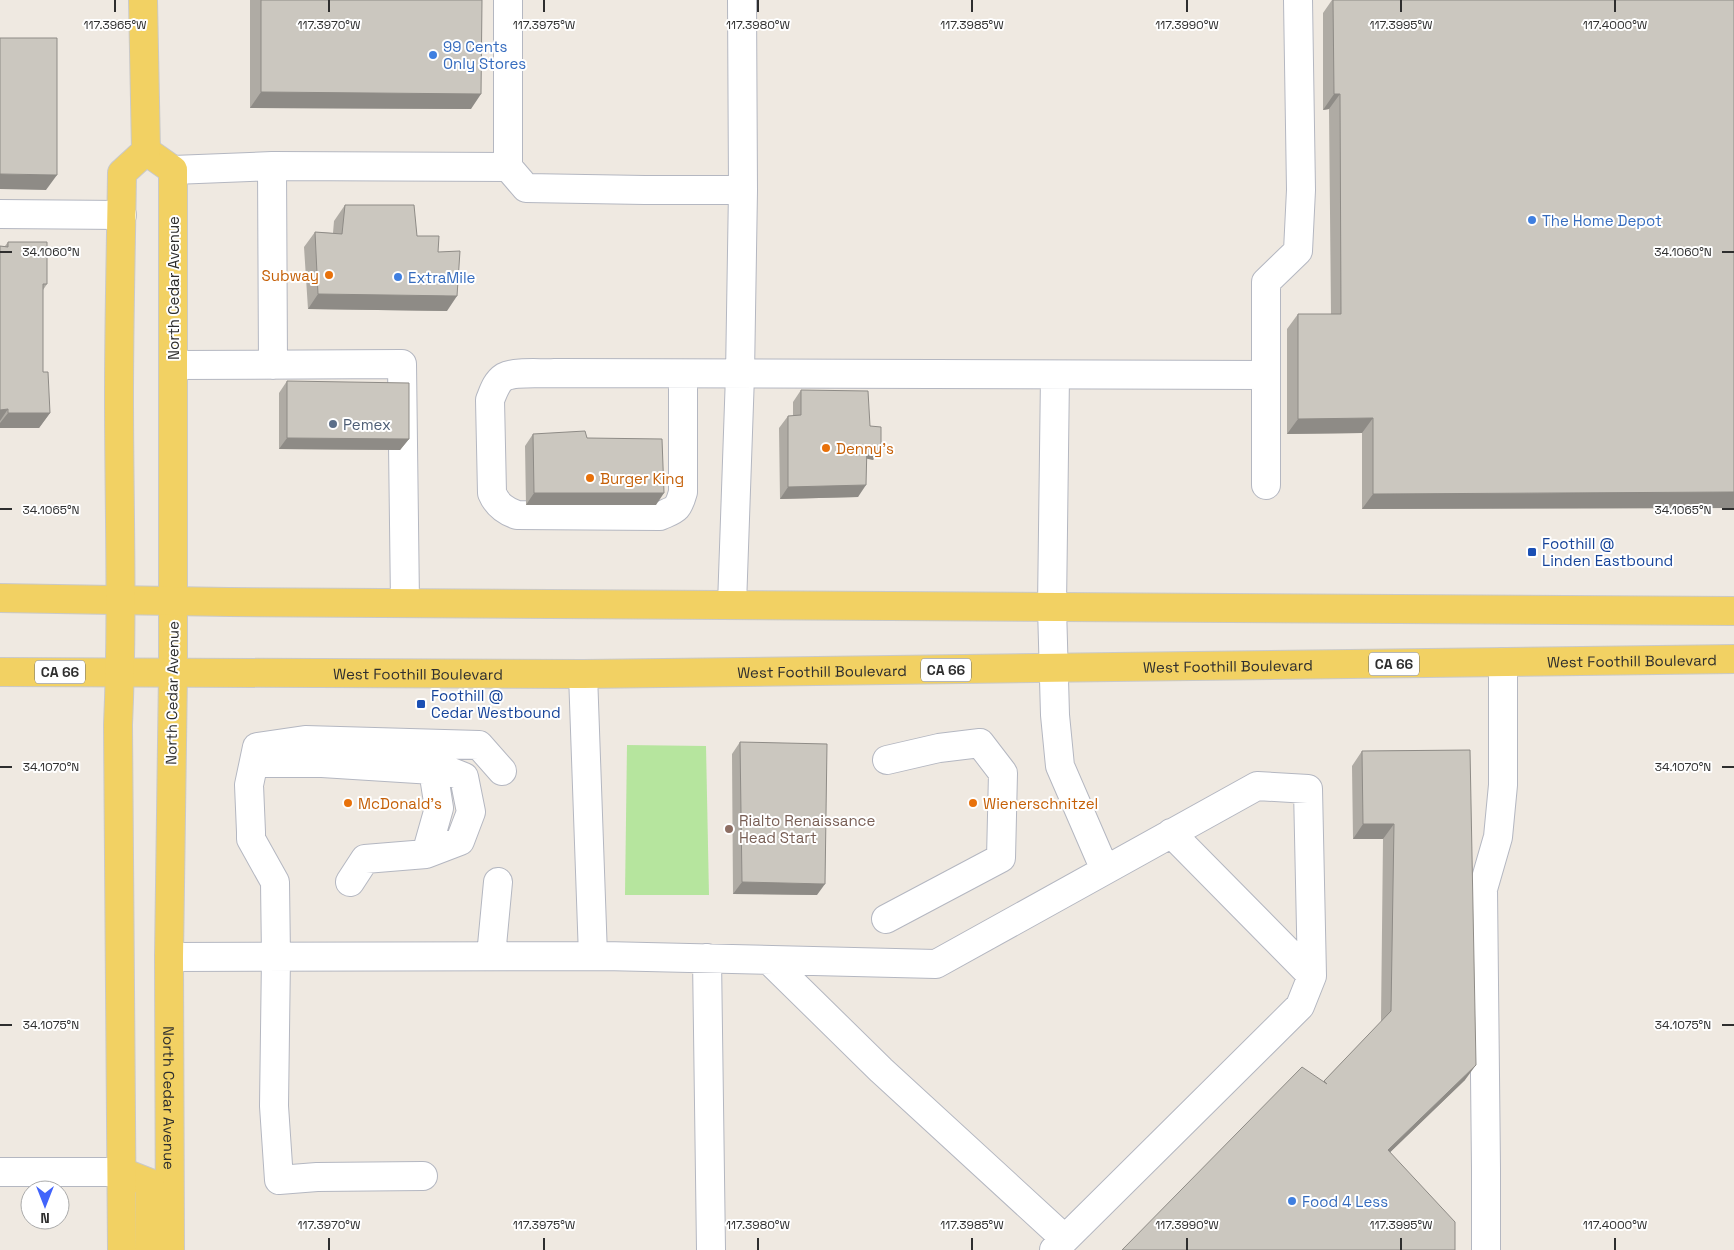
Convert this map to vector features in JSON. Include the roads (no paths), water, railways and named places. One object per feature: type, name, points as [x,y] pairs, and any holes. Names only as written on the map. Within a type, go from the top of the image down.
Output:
[{"type":"main road","points":[[122,1250],[118,725],[121,672],[119,395],[122,173],[146,150],[143,0]]},
{"type":"main road","points":[[146,150],[174,170]]},
{"type":"main road","name":"North Cedar Avenue","points":[[170,1250],[169,957],[173,672],[174,170]]},
{"type":"main road","points":[[0,598],[173,601],[1734,611]]},
{"type":"main road","name":"West Foothill Boulevard","points":[[0,672],[583,674],[1734,659]]},
{"type":"main road","points":[[122,1172],[150,1184],[150,1250]]},
{"type":"lane","points":[[508,0],[508,167],[526,188],[743,190]]},
{"type":"lane","points":[[732,605],[740,375],[743,190],[742,0]]},
{"type":"lane","points":[[1266,484],[1266,282],[1298,251],[1301,190],[1298,0]]},
{"type":"lane","points":[[174,170],[272,166],[508,167]]},
{"type":"lane","points":[[272,166],[272,365]]},
{"type":"lane","points":[[0,214],[122,216]]},
{"type":"lane","points":[[173,365],[402,364],[405,602]]},
{"type":"lane","points":[[683,374],[683,492],[679,506],[660,516],[517,516],[506,511],[495,501],[492,493],[490,400],[496,387],[504,377],[515,374],[555,373],[1266,375]]},
{"type":"lane","points":[[1056,375],[1052,607],[1055,715],[1060,766],[1105,870]]},
{"type":"lane","points":[[1486,1250],[1482,889],[1498,837],[1503,784],[1503,662]]},
{"type":"lane","points":[[583,674],[593,956]]},
{"type":"lane","points":[[423,1176],[317,1177],[279,1180],[274,1106],[275,882],[251,839],[249,785],[257,747],[305,740],[479,745],[502,771]]},
{"type":"lane","points":[[886,760],[939,748],[980,743],[1003,773],[1001,858],[886,918]]},
{"type":"lane","points":[[254,763],[322,763],[449,771],[464,777],[471,812],[460,841],[426,854],[365,859],[350,882]]},
{"type":"lane","points":[[169,957],[593,956],[707,958],[936,964],[1257,786],[1308,789],[1312,976],[1300,1006],[1060,1245],[770,960]]},
{"type":"lane","points":[[1171,834],[1312,976]]},
{"type":"lane","points":[[491,956],[498,882]]},
{"type":"lane","points":[[707,958],[711,1250]]},
{"type":"lane","points":[[0,1172],[122,1172]]},
{"type":"place","name":"99 Cents Only Stores","points":[[433,55]]},
{"type":"place","name":"The Home Depot","points":[[1532,220]]},
{"type":"place","name":"Subway","points":[[329,275]]},
{"type":"place","name":"ExtraMile","points":[[398,277]]},
{"type":"place","name":"Pemex","points":[[333,424]]},
{"type":"place","name":"Denny's","points":[[826,448]]},
{"type":"place","name":"Burger King","points":[[590,478]]},
{"type":"place","name":"Foothill @ Linden Eastbound","points":[[1532,552]]},
{"type":"place","name":"Foothill @ Cedar Westbound","points":[[421,704]]},
{"type":"place","name":"McDonald's","points":[[348,803]]},
{"type":"place","name":"Wienerschnitzel","points":[[973,803]]},
{"type":"place","name":"Rialto Renaissance Head Start","points":[[729,829]]},
{"type":"place","name":"Food 4 Less","points":[[1292,1201]]}]
